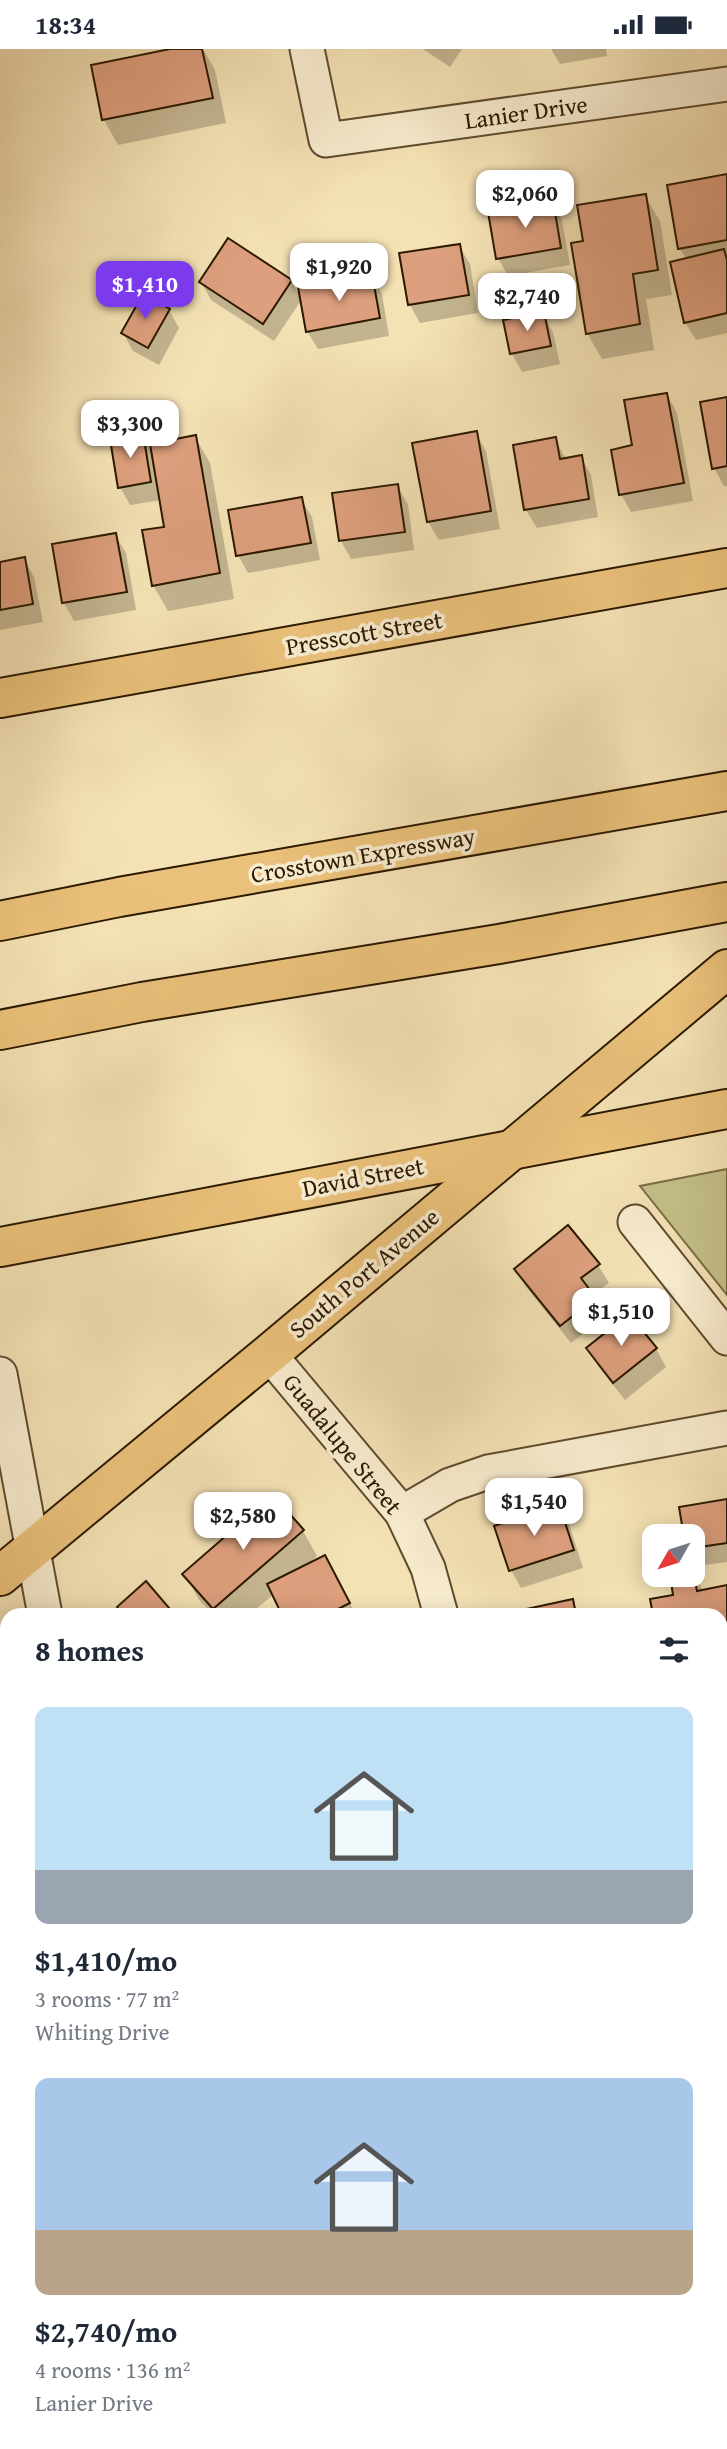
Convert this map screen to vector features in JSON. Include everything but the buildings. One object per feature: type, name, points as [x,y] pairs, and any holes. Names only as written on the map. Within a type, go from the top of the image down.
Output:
[{"type":"main road","name":"Presscott Street","points":[[0,698],[727,568]]},
{"type":"main road","name":"Crosstown Expressway","points":[[0,921],[119,897],[727,791]]},
{"type":"main road","points":[[0,1030],[142,1002],[499,944],[727,902]]},
{"type":"main road","name":"South Port Avenue","points":[[0,1576],[727,969]]},
{"type":"main road","name":"David Street","points":[[0,1247],[727,1109]]},
{"type":"street","name":"Lanier Drive","points":[[307,49],[326,140],[727,84]]},
{"type":"street","points":[[635,1222],[727,1338]]},
{"type":"street","name":"Guadalupe Street","points":[[269,1354],[402,1513],[428,1568],[439,1608]]},
{"type":"street","points":[[0,1374],[3,1407],[44,1608]]},
{"type":"street","points":[[402,1513],[450,1485],[488,1472],[727,1428]]},
{"type":"shaded area","points":[[727,1169],[727,1295],[640,1186]]}]
